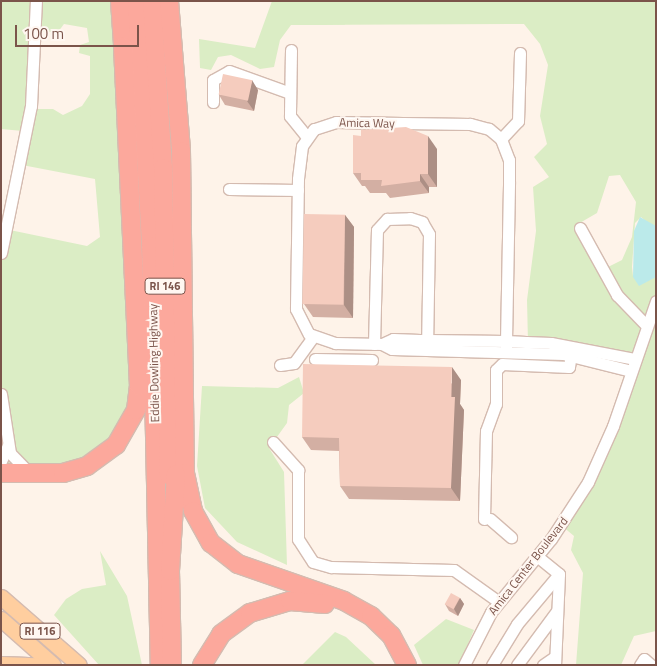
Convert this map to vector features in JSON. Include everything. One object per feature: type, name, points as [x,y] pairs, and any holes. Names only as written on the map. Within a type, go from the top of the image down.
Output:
[{"type":"highway","points":[[120,1],[156,439]]},
{"type":"highway","name":"Eddie Dowling Highway","points":[[137,1],[149,195],[160,665]]},
{"type":"highway","name":"Eddie Dowling Highway","points":[[152,1],[163,168],[172,665]]},
{"type":"highway","points":[[169,1],[183,204],[185,473],[193,511],[211,543],[238,564],[344,601],[371,616],[391,635],[408,665]]},
{"type":"highway","points":[[1,473],[71,472],[103,457],[126,432],[138,402],[123,46]]},
{"type":"highway","points":[[170,571],[176,513],[173,57]]},
{"type":"highway","points":[[202,665],[215,641],[241,618],[268,606],[301,601],[322,603],[357,617],[383,641],[398,665]]},
{"type":"main road","name":"RI 116","points":[[1,597],[79,665]]},
{"type":"main road","name":"RI 116","points":[[1,620],[53,665]]},
{"type":"main road","points":[[1,664],[35,665]]},
{"type":"street","points":[[1,253],[31,106],[36,1]]},
{"type":"street","points":[[291,50],[290,93],[292,119],[307,136],[300,152],[296,309],[302,326],[312,337],[335,343],[378,344],[393,339],[427,345],[506,346],[572,350],[634,359]]},
{"type":"street","points":[[506,346],[509,165],[501,139],[518,120],[520,53]]},
{"type":"street","points":[[213,102],[213,80],[228,71],[290,93]]},
{"type":"street","name":"Amica Way","points":[[307,136],[318,126],[336,122],[477,125],[501,139]]},
{"type":"street","points":[[229,189],[298,190]]},
{"type":"street","points":[[378,344],[376,234],[384,221],[396,218],[419,220],[429,234],[427,345]]},
{"type":"street","points":[[580,228],[617,295],[645,324]]},
{"type":"street","name":"Amica Center Boulevard","points":[[464,665],[499,602],[538,557],[594,472],[631,371],[645,324],[656,301]]},
{"type":"street","points":[[280,365],[294,363],[312,337]]},
{"type":"street","points":[[335,343],[335,360]]},
{"type":"street","points":[[572,350],[631,371]]},
{"type":"street","points":[[511,536],[487,519],[486,431],[496,404],[496,370],[502,364],[569,367],[572,350]]},
{"type":"street","points":[[315,359],[372,360]]},
{"type":"street","points":[[1,394],[8,445],[13,460],[31,474]]},
{"type":"street","points":[[273,442],[298,470],[298,539],[313,562],[331,567],[454,570],[499,602]]},
{"type":"street","points":[[1,461],[8,445]]},
{"type":"street","points":[[538,557],[559,574]]},
{"type":"street","points":[[543,665],[555,661],[559,574]]},
{"type":"street","points":[[492,665],[517,624],[559,574]]},
{"type":"street","points":[[517,665],[557,612]]},
{"type":"street","points":[[640,665],[644,659],[651,665]]},
{"type":"green space","points":[[1,1],[118,1],[134,407],[91,470],[1,469],[1,245],[5,229],[87,246],[100,237],[95,179],[22,165],[23,131],[1,129]],"holes":[[[64,24],[87,28],[89,42],[80,45],[79,53],[90,56],[90,94],[82,106],[63,115],[53,109],[30,109],[37,32],[58,32]]]},
{"type":"green space","points":[[272,1],[656,1],[656,230],[641,217],[635,223],[632,267],[633,276],[656,276],[656,631],[634,636],[621,665],[576,665],[583,573],[571,550],[574,536],[562,526],[588,481],[632,361],[528,343],[527,300],[536,231],[533,187],[549,177],[534,157],[547,144],[540,116],[548,65],[540,44],[524,24],[291,25],[280,40],[274,67],[260,69],[231,55],[218,57],[211,70],[200,68],[199,39],[255,48]],"holes":[[[620,175],[636,202],[632,237],[622,260],[600,271],[578,224],[597,213],[609,176]]]},
{"type":"green space","points":[[299,377],[304,393],[289,405],[287,423],[269,448],[284,472],[287,565],[237,542],[205,508],[197,466],[202,386],[278,388]]},
{"type":"green space","points":[[100,551],[127,596],[142,665],[99,665],[54,615],[66,599],[82,589],[106,585]]},
{"type":"green space","points":[[446,619],[474,630],[459,665],[423,665],[414,645]]},
{"type":"green space","points":[[335,632],[346,637],[376,665],[302,665]]},
{"type":"water","points":[[640,217],[656,226],[656,277],[639,286],[633,277],[634,231]]},
{"type":"building","points":[[223,74],[252,80],[248,101],[219,95]]},
{"type":"building","points":[[406,127],[428,136],[428,174],[420,174],[420,181],[381,186],[382,180],[361,180],[361,173],[353,173],[353,135],[361,136],[361,130]]},
{"type":"building","points":[[304,214],[345,215],[343,305],[302,304]]},
{"type":"building","points":[[303,364],[452,367],[451,397],[455,397],[451,488],[340,486],[339,438],[302,437]]},
{"type":"building","points":[[451,593],[460,598],[453,609],[445,604]]}]
